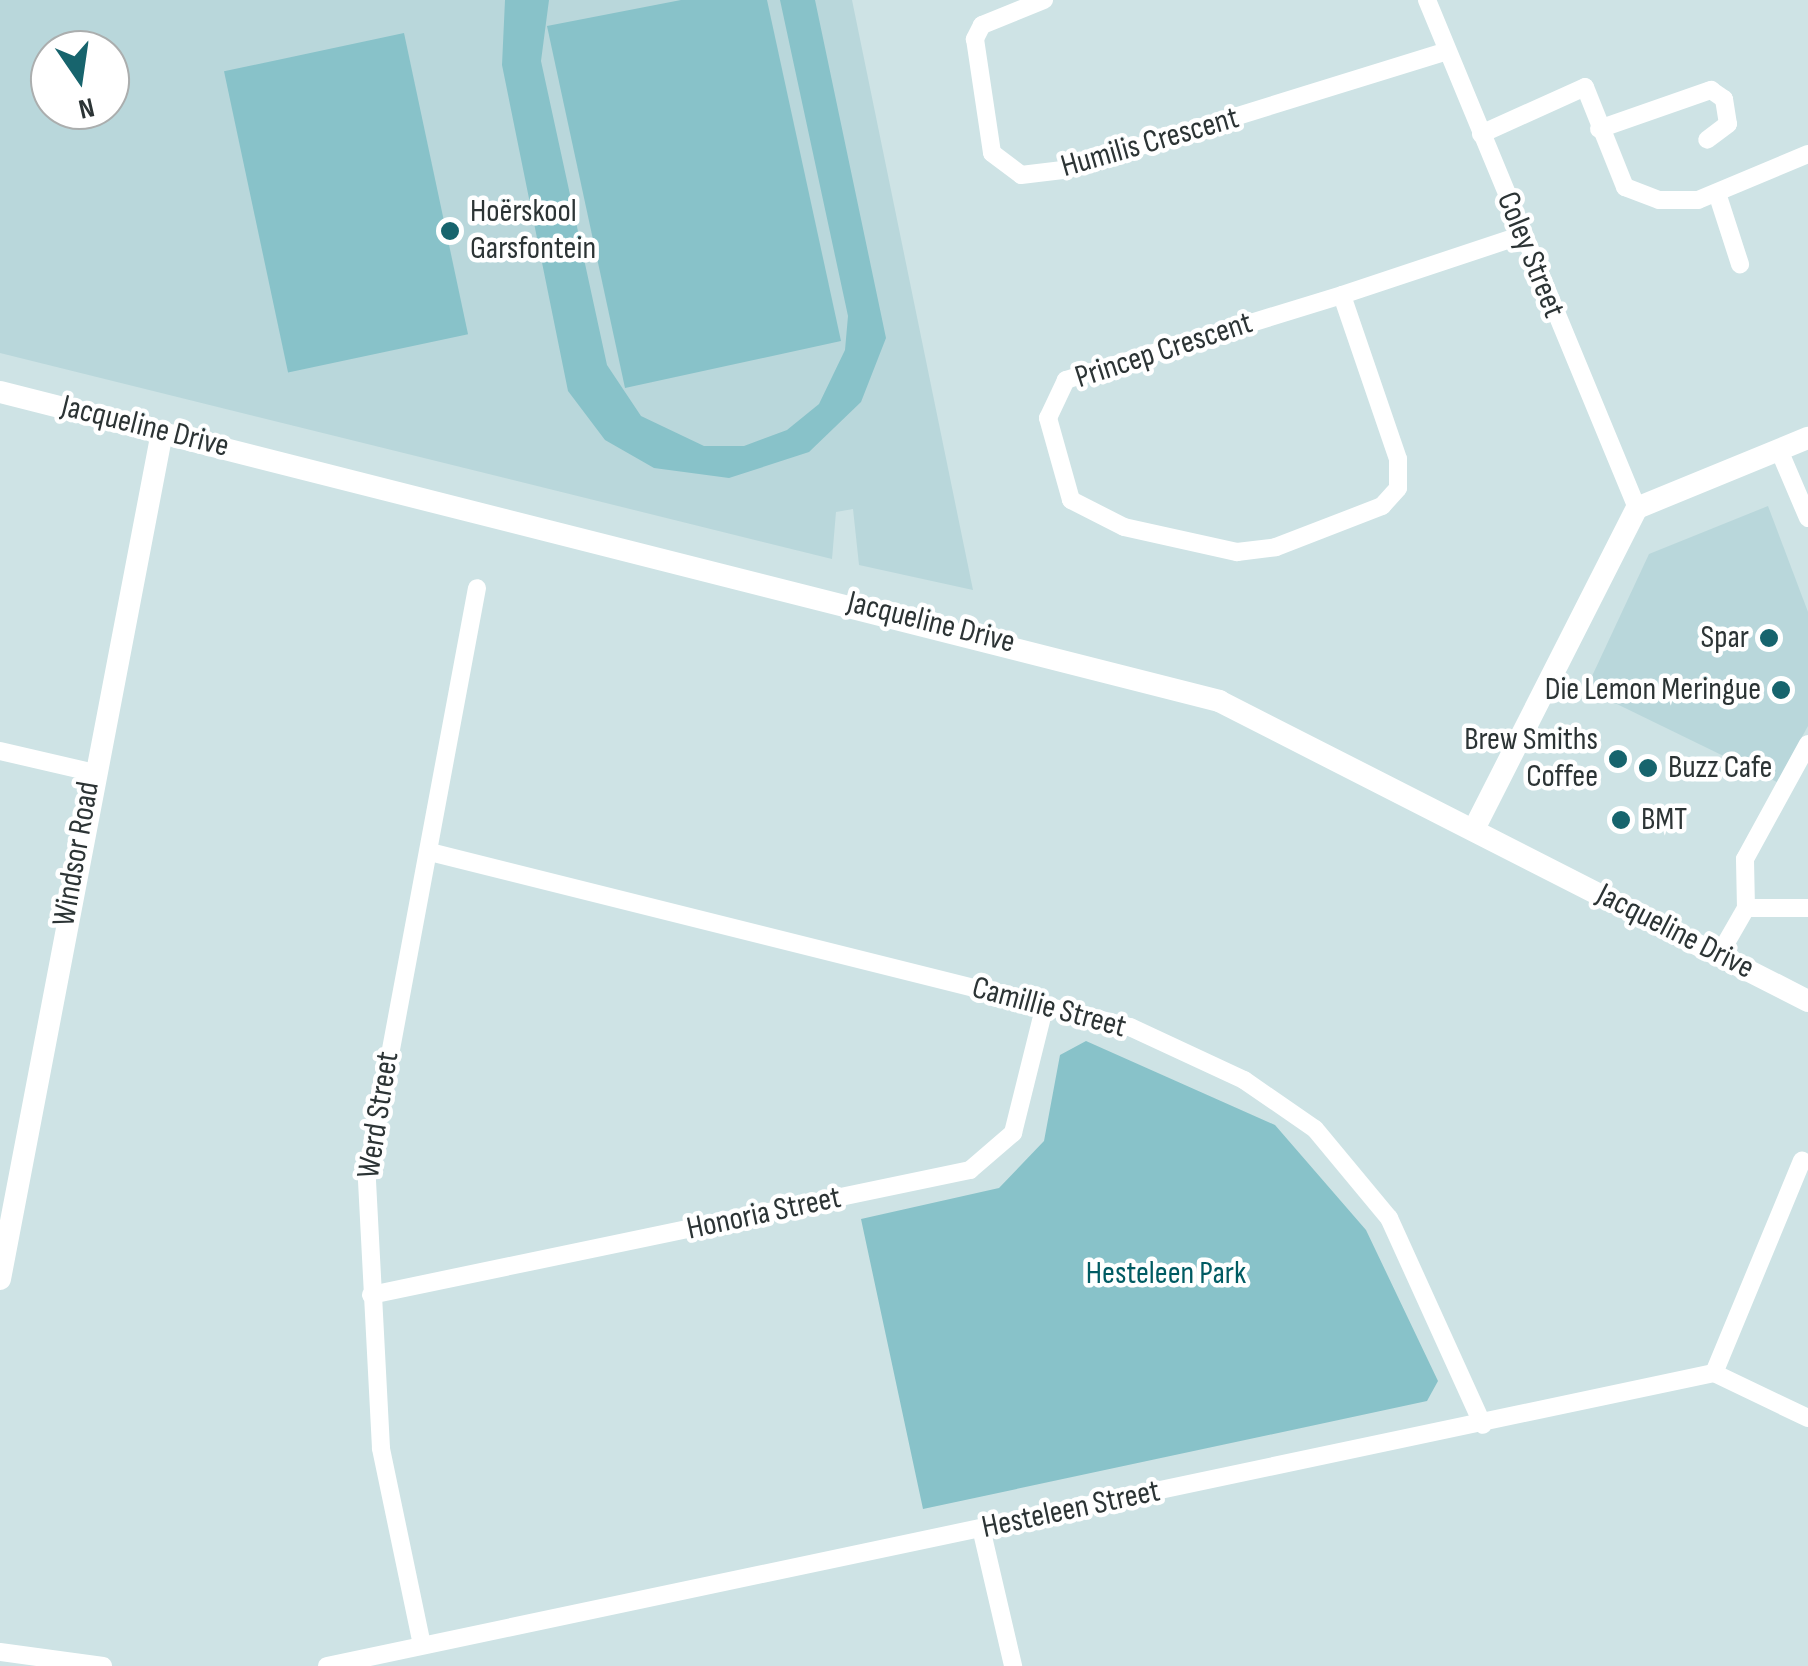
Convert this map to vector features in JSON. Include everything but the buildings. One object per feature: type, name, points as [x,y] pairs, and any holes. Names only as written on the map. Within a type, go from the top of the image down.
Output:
[{"type":"street","name":"Humilis Crescent","points":[[1044,0],[982,25],[975,39],[992,153],[1021,175],[1063,170],[1447,51]]},
{"type":"street","name":"Coley Street","points":[[1427,0],[1636,508]]},
{"type":"street","points":[[1481,134],[1585,87],[1599,130],[1625,186],[1659,200],[1718,193],[1808,154]]},
{"type":"street","points":[[1599,130],[1711,90],[1724,98],[1728,124],[1707,140]]},
{"type":"street","points":[[1718,193],[1740,264]]},
{"type":"street","name":"Princep Crescent","points":[[1342,295],[1398,459],[1398,488],[1382,506],[1276,547],[1237,552],[1124,527],[1071,500],[1048,418],[1066,380],[1522,235]]},
{"type":"street","name":"Jacqueline Drive","points":[[0,392],[1156,680],[1263,719],[1808,1001]]},
{"type":"street","name":"Windsor Road","points":[[0,1279],[91,772],[162,432]]},
{"type":"street","points":[[1476,827],[1636,508],[1808,438]]},
{"type":"street","points":[[1779,450],[1808,518]]},
{"type":"street","name":"Werd Street","points":[[422,1646],[381,1448],[369,1149],[430,852],[477,588]]},
{"type":"street","points":[[1719,955],[1746,908],[1745,859],[1808,744]]},
{"type":"street","points":[[0,751],[91,772]]},
{"type":"street","name":"Camillie Street","points":[[430,852],[1045,1006],[1188,1052],[1315,1129],[1396,1230],[1483,1425]]},
{"type":"street","points":[[1746,908],[1764,901],[1808,908]]},
{"type":"street","name":"Honoria Street","points":[[372,1296],[970,1170],[1014,1133],[1045,1006]]},
{"type":"street","points":[[1802,1160],[1714,1373],[1808,1418]]},
{"type":"street","name":"Hesteleen Street","points":[[326,1666],[1483,1425],[1714,1373]]},
{"type":"street","points":[[982,1528],[1013,1666]]},
{"type":"street","points":[[0,1652],[103,1666]]},
{"type":"shaded area","name":"Hoërskool Garsfontein","points":[[0,0],[852,0],[973,590],[859,565],[853,509],[836,512],[832,559],[0,353]]},
{"type":"shaded area","points":[[1768,506],[1808,612],[1808,726],[1777,782],[1586,689],[1649,554]]},
{"type":"green space","points":[[505,0],[549,0],[541,61],[607,365],[641,416],[704,446],[744,446],[787,430],[819,404],[845,350],[848,316],[780,0],[815,0],[886,338],[861,402],[809,452],[729,478],[654,468],[605,440],[568,391],[502,65]]},
{"type":"green space","points":[[681,0],[767,0],[841,341],[625,388],[547,26]]},
{"type":"green space","points":[[404,33],[468,334],[288,373],[224,71]]},
{"type":"green space","name":"Hesteleen Park","points":[[1086,1041],[1275,1125],[1366,1230],[1438,1381],[1427,1401],[923,1509],[861,1219],[999,1188],[1044,1141],[1060,1055]]},
{"type":"place","name":"Hoërskool Garsfontein","points":[[450,231]]},
{"type":"place","name":"Spar","points":[[1769,638]]},
{"type":"place","name":"Die Lemon Meringue","points":[[1781,690]]},
{"type":"place","name":"Brew Smiths Coffee","points":[[1618,759]]},
{"type":"place","name":"Buzz Cafe","points":[[1648,768]]},
{"type":"place","name":"BMT","points":[[1621,820]]}]
